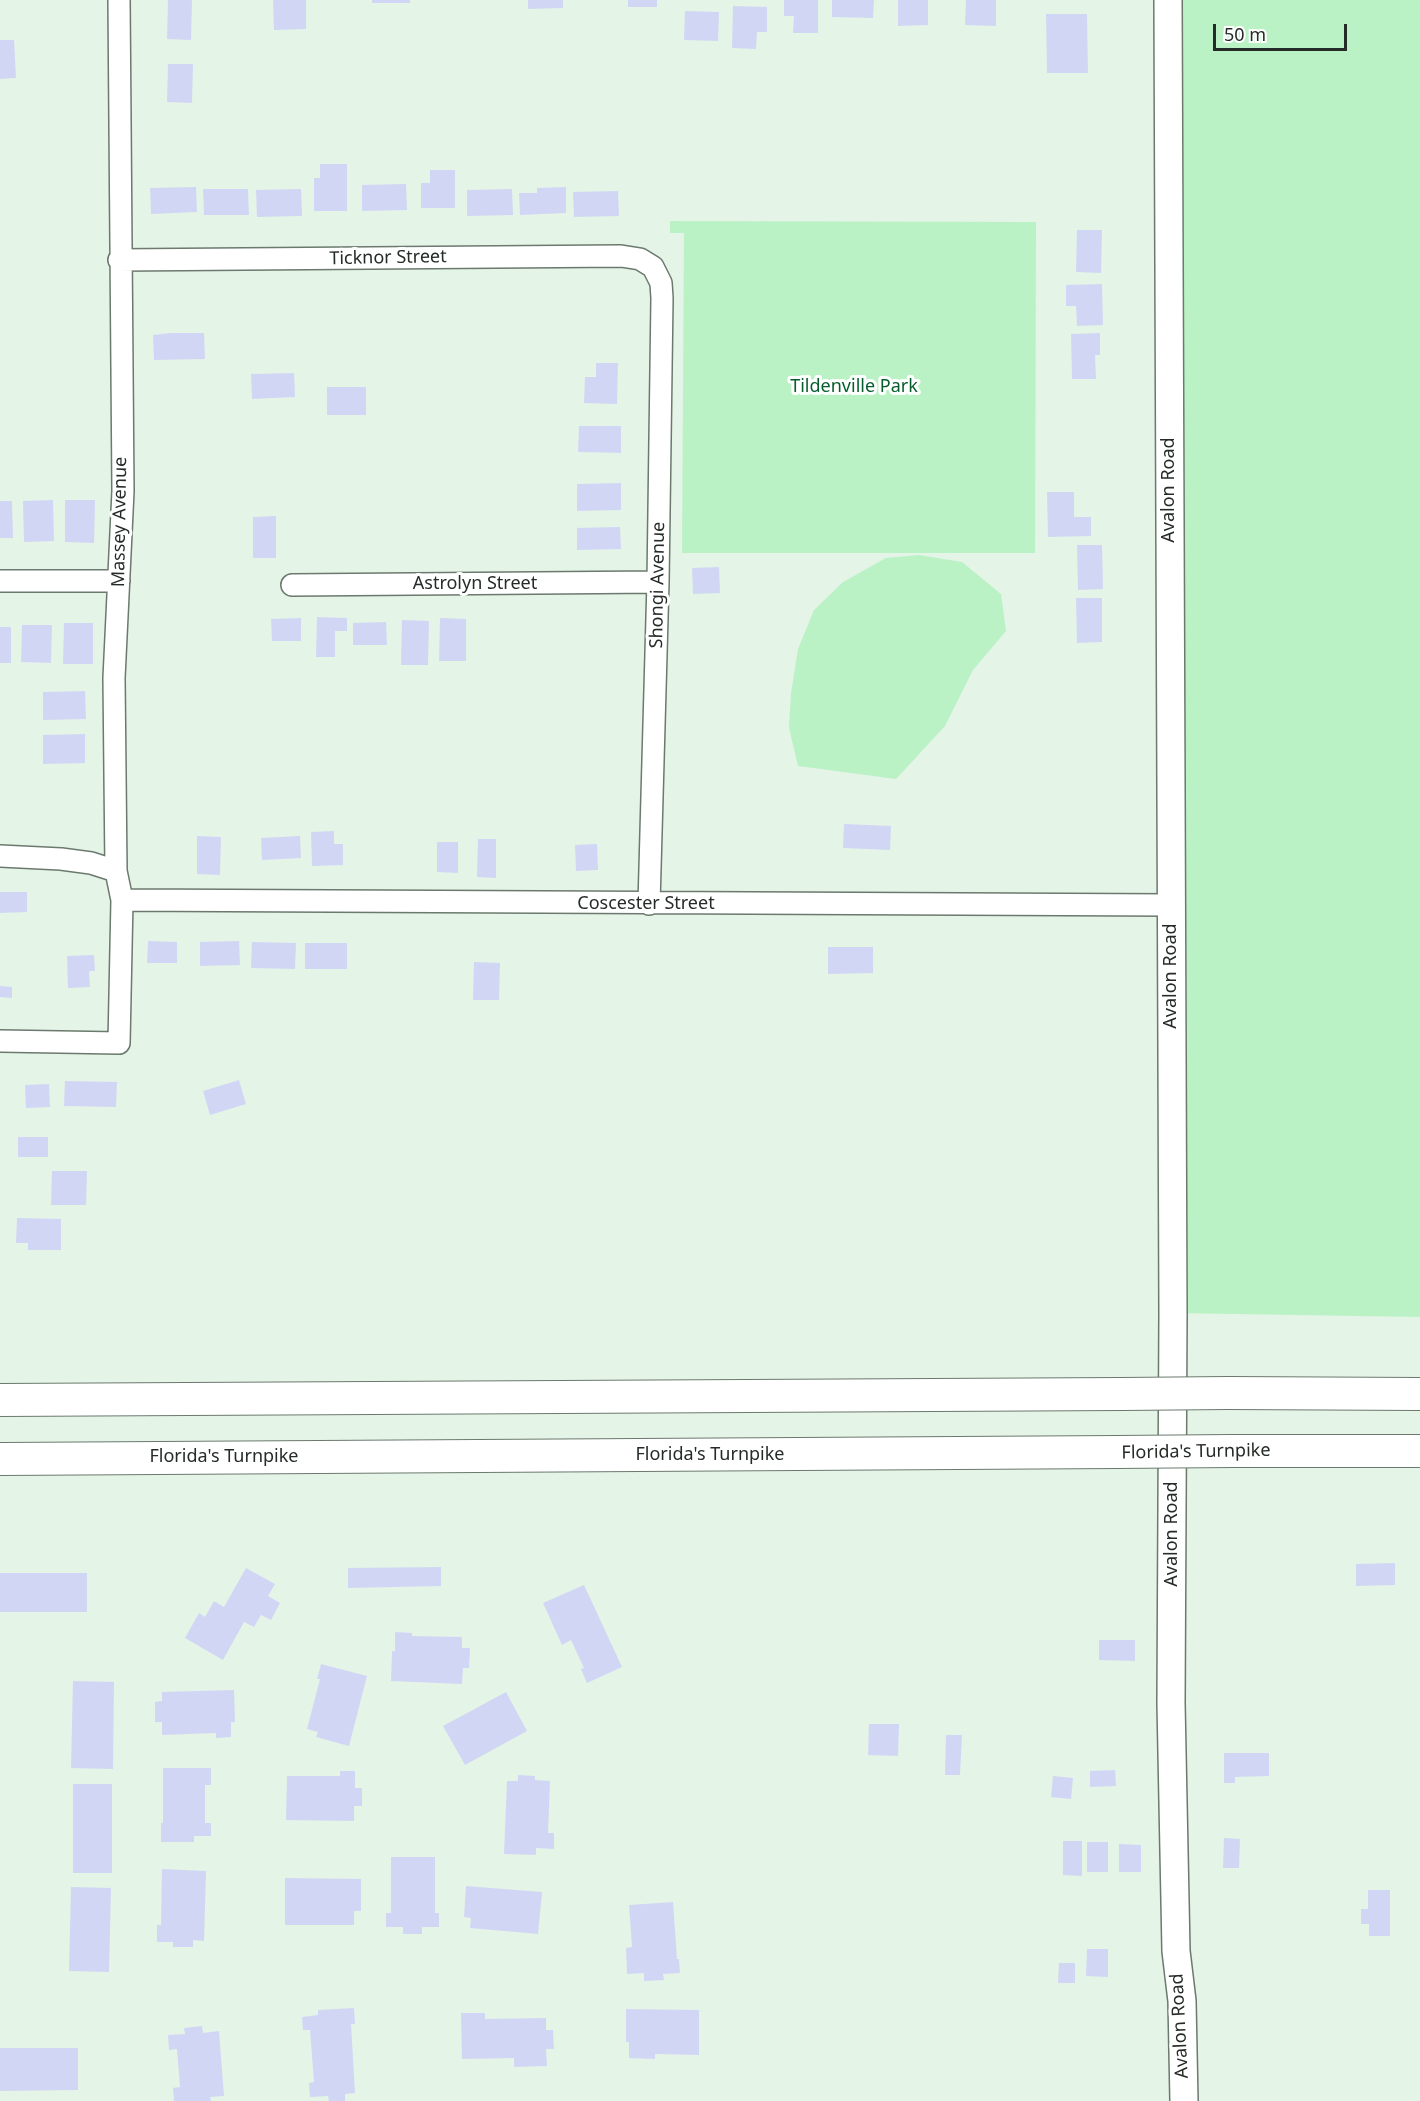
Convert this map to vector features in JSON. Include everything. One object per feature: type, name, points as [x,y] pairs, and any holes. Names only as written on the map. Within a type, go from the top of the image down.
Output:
[{"type":"highway","points":[[0,1400],[1420,1394]]},
{"type":"highway","name":"Florida's Turnpike","points":[[0,1458],[1420,1451]]},
{"type":"main road","name":"Avalon Road","points":[[1168,0],[1173,1301],[1171,1703],[1176,1951],[1182,2001],[1184,2101]]},
{"type":"main road","name":"Avalon Road","points":[[1170,2101],[1170,2000],[1176,1951]]},
{"type":"street","name":"Massey Avenue","points":[[0,1041],[119,1043],[122,900],[116,871],[114,678],[123,491],[119,260],[119,0]]},
{"type":"street","name":"Ticknor Street","points":[[119,260],[621,256],[640,259],[653,267]]},
{"type":"street","name":"Shongi Avenue","points":[[649,904],[658,582],[662,298],[661,283],[653,267]]},
{"type":"street","points":[[0,580],[119,581]]},
{"type":"street","name":"Astrolyn Street","points":[[292,585],[658,582]]},
{"type":"street","points":[[0,856],[62,859],[92,863],[116,871]]},
{"type":"street","name":"Coscester Street","points":[[122,900],[1170,905]]},
{"type":"green space","points":[[1168,0],[1420,0],[1420,1317],[1173,1313]]},
{"type":"green space","name":"Tildenville Park","points":[[670,221],[1036,222],[1035,553],[682,553],[684,233],[670,233]]},
{"type":"green space","points":[[919,555],[962,562],[1001,594],[1006,631],[973,670],[945,726],[896,779],[798,766],[789,728],[791,693],[798,649],[814,610],[843,582],[886,558]]},
{"type":"building","points":[[168,0],[192,0],[191,40],[167,39]]},
{"type":"building","points":[[273,0],[306,0],[306,29],[274,30]]},
{"type":"building","points":[[372,0],[410,0],[410,3],[372,3]]},
{"type":"building","points":[[528,0],[563,0],[563,8],[528,9]]},
{"type":"building","points":[[628,0],[657,0],[657,7],[628,7]]},
{"type":"building","points":[[784,0],[818,0],[818,33],[793,33],[794,16],[784,16]]},
{"type":"building","points":[[832,0],[874,0],[873,18],[832,17]]},
{"type":"building","points":[[898,0],[928,0],[928,25],[898,26]]},
{"type":"building","points":[[966,0],[996,0],[996,26],[965,25]]},
{"type":"building","points":[[733,6],[767,7],[767,32],[757,32],[756,49],[732,48]]},
{"type":"building","points":[[685,11],[719,12],[718,41],[684,40]]},
{"type":"building","points":[[1046,14],[1087,14],[1088,73],[1047,73]]},
{"type":"building","points":[[0,40],[14,40],[16,78],[0,79]]},
{"type":"building","points":[[168,64],[193,64],[192,103],[167,102]]},
{"type":"building","points":[[320,164],[347,164],[347,211],[314,211],[314,178],[320,178]]},
{"type":"building","points":[[430,170],[455,170],[455,208],[421,208],[421,183],[430,183]]},
{"type":"building","points":[[406,184],[407,210],[362,211],[362,185]]},
{"type":"building","points":[[196,187],[197,212],[151,214],[150,188]]},
{"type":"building","points":[[566,187],[566,213],[520,215],[519,193],[537,193],[537,188]]},
{"type":"building","points":[[203,189],[248,189],[249,215],[204,215]]},
{"type":"building","points":[[301,189],[302,216],[257,217],[256,190]]},
{"type":"building","points":[[512,189],[513,215],[467,216],[467,190]]},
{"type":"building","points":[[618,191],[619,216],[574,217],[573,192]]},
{"type":"building","points":[[1077,230],[1102,230],[1101,273],[1076,272]]},
{"type":"building","points":[[1102,284],[1103,325],[1077,326],[1076,306],[1066,306],[1066,285]]},
{"type":"building","points":[[204,333],[205,359],[154,360],[153,335]]},
{"type":"building","points":[[1100,333],[1100,355],[1095,355],[1096,379],[1072,379],[1071,334]]},
{"type":"building","points":[[596,363],[618,363],[617,404],[584,403],[585,377],[596,377]]},
{"type":"building","points":[[294,373],[295,397],[252,399],[251,374]]},
{"type":"building","points":[[327,387],[366,387],[366,415],[327,415]]},
{"type":"building","points":[[579,426],[621,426],[621,453],[578,452]]},
{"type":"building","points":[[621,483],[621,510],[577,511],[577,484]]},
{"type":"building","points":[[1047,492],[1074,492],[1074,517],[1091,517],[1091,536],[1048,537]]},
{"type":"building","points":[[53,500],[54,541],[24,542],[23,501]]},
{"type":"building","points":[[65,500],[95,500],[94,543],[65,542]]},
{"type":"building","points":[[0,501],[12,501],[13,538],[0,538]]},
{"type":"building","points":[[276,516],[276,558],[253,558],[253,517]]},
{"type":"building","points":[[620,527],[621,549],[577,550],[577,528]]},
{"type":"building","points":[[1077,545],[1102,545],[1103,589],[1078,590]]},
{"type":"building","points":[[719,567],[720,593],[693,594],[692,568]]},
{"type":"building","points":[[1076,598],[1102,598],[1102,642],[1077,643]]},
{"type":"building","points":[[317,617],[347,618],[347,631],[335,631],[335,657],[316,657]]},
{"type":"building","points":[[301,618],[301,641],[272,641],[271,619]]},
{"type":"building","points":[[440,618],[466,619],[466,661],[439,661]]},
{"type":"building","points":[[402,620],[429,621],[428,665],[401,665]]},
{"type":"building","points":[[386,622],[387,645],[353,645],[353,623]]},
{"type":"building","points":[[64,623],[93,623],[93,664],[63,664]]},
{"type":"building","points":[[22,625],[52,625],[51,663],[21,662]]},
{"type":"building","points":[[0,627],[11,627],[11,663],[0,663]]},
{"type":"building","points":[[85,691],[86,719],[43,720],[43,692]]},
{"type":"building","points":[[85,734],[85,763],[43,764],[43,735]]},
{"type":"building","points":[[844,824],[891,826],[890,850],[843,848]]},
{"type":"building","points":[[334,831],[334,844],[343,844],[343,865],[312,866],[311,832]]},
{"type":"building","points":[[197,836],[221,837],[220,875],[197,874]]},
{"type":"building","points":[[300,836],[301,858],[262,860],[261,838]]},
{"type":"building","points":[[478,839],[496,839],[496,878],[477,877]]},
{"type":"building","points":[[437,842],[458,842],[458,873],[437,872]]},
{"type":"building","points":[[597,844],[598,870],[576,871],[575,845]]},
{"type":"building","points":[[0,892],[27,892],[27,912],[0,913]]},
{"type":"building","points":[[148,941],[177,942],[177,963],[147,963]]},
{"type":"building","points":[[239,941],[240,965],[200,966],[200,942]]},
{"type":"building","points":[[252,942],[296,943],[295,969],[251,968]]},
{"type":"building","points":[[305,943],[347,943],[347,969],[305,969]]},
{"type":"building","points":[[828,947],[873,947],[873,973],[828,974]]},
{"type":"building","points":[[94,955],[95,971],[89,971],[90,987],[68,988],[67,956]]},
{"type":"building","points":[[474,962],[500,963],[499,1000],[473,1000]]},
{"type":"building","points":[[0,986],[12,987],[12,998],[0,997]]},
{"type":"building","points":[[239,1080],[246,1104],[210,1115],[203,1091]]},
{"type":"building","points":[[65,1081],[117,1082],[116,1107],[64,1106]]},
{"type":"building","points":[[49,1084],[50,1107],[26,1108],[25,1085]]},
{"type":"building","points":[[18,1137],[48,1137],[48,1157],[18,1157]]},
{"type":"building","points":[[52,1171],[87,1171],[86,1205],[51,1205]]},
{"type":"building","points":[[17,1218],[61,1219],[61,1250],[28,1250],[28,1243],[16,1243]]},
{"type":"building","points":[[1395,1563],[1395,1585],[1356,1586],[1356,1564]]},
{"type":"building","points":[[441,1567],[441,1586],[348,1588],[348,1568]]},
{"type":"building","points":[[246,1568],[275,1584],[268,1596],[280,1603],[271,1620],[261,1615],[254,1627],[244,1622],[223,1660],[185,1638],[199,1613],[205,1617],[214,1601],[224,1607]]},
{"type":"building","points":[[0,1573],[87,1573],[87,1612],[0,1612]]},
{"type":"building","points":[[584,1585],[622,1667],[587,1683],[581,1669],[584,1668],[571,1640],[562,1645],[543,1603]]},
{"type":"building","points":[[395,1632],[412,1633],[412,1636],[462,1637],[462,1648],[470,1648],[469,1668],[463,1668],[462,1684],[391,1681]]},
{"type":"building","points":[[1099,1640],[1135,1640],[1135,1661],[1099,1660]]},
{"type":"building","points":[[321,1664],[367,1676],[349,1746],[316,1737],[318,1732],[307,1729],[320,1679],[317,1679]]},
{"type":"building","points":[[73,1681],[114,1682],[113,1769],[71,1768]]},
{"type":"building","points":[[234,1690],[235,1722],[231,1722],[231,1737],[216,1738],[216,1733],[162,1735],[162,1722],[155,1722],[155,1702],[162,1701],[162,1692]]},
{"type":"building","points":[[506,1692],[527,1731],[465,1765],[443,1726]]},
{"type":"building","points":[[869,1724],[899,1724],[898,1756],[868,1755]]},
{"type":"building","points":[[946,1735],[962,1735],[960,1775],[945,1775]]},
{"type":"building","points":[[1224,1753],[1269,1753],[1269,1776],[1235,1777],[1235,1783],[1224,1783]]},
{"type":"building","points":[[163,1768],[211,1768],[211,1785],[205,1785],[205,1823],[211,1823],[211,1836],[194,1836],[194,1842],[161,1842]]},
{"type":"building","points":[[1115,1770],[1116,1786],[1090,1787],[1090,1771]]},
{"type":"building","points":[[340,1771],[355,1771],[355,1788],[362,1788],[362,1806],[354,1806],[354,1821],[286,1820],[287,1776],[340,1776]]},
{"type":"building","points":[[518,1775],[535,1776],[535,1780],[550,1781],[548,1833],[554,1833],[554,1849],[536,1848],[536,1855],[504,1854],[507,1781],[518,1781]]},
{"type":"building","points":[[1053,1776],[1073,1778],[1071,1799],[1051,1797]]},
{"type":"building","points":[[73,1784],[112,1784],[112,1873],[73,1873]]},
{"type":"building","points":[[1224,1838],[1240,1839],[1239,1868],[1223,1868]]},
{"type":"building","points":[[1063,1841],[1082,1841],[1082,1876],[1063,1875]]},
{"type":"building","points":[[1087,1842],[1108,1842],[1108,1872],[1087,1872]]},
{"type":"building","points":[[1119,1844],[1141,1845],[1141,1872],[1119,1872]]},
{"type":"building","points":[[391,1857],[435,1857],[435,1913],[439,1913],[439,1927],[422,1927],[422,1934],[403,1934],[403,1927],[386,1927],[386,1913],[391,1913]]},
{"type":"building","points":[[162,1869],[206,1871],[204,1941],[193,1940],[193,1947],[173,1947],[173,1942],[157,1942],[157,1925],[161,1925]]},
{"type":"building","points":[[285,1878],[361,1879],[361,1911],[354,1911],[354,1925],[285,1925]]},
{"type":"building","points":[[466,1886],[542,1892],[538,1934],[470,1928],[471,1918],[464,1917]]},
{"type":"building","points":[[71,1887],[111,1888],[109,1972],[69,1971]]},
{"type":"building","points":[[1368,1890],[1390,1890],[1390,1936],[1369,1936],[1369,1924],[1361,1924],[1361,1909],[1368,1909]]},
{"type":"building","points":[[673,1902],[680,1973],[663,1974],[664,1980],[644,1981],[644,1973],[627,1974],[626,1948],[632,1947],[629,1905]]},
{"type":"building","points":[[1087,1949],[1108,1949],[1108,1977],[1086,1976]]},
{"type":"building","points":[[1059,1963],[1075,1963],[1075,1983],[1058,1983]]},
{"type":"building","points":[[354,2008],[355,2024],[351,2024],[355,2093],[345,2094],[345,2101],[329,2101],[328,2096],[310,2097],[309,2083],[314,2082],[310,2030],[303,2030],[302,2017],[318,2015],[318,2010]]},
{"type":"building","points":[[626,2009],[699,2010],[699,2055],[655,2054],[655,2059],[629,2058],[629,2042],[626,2042]]},
{"type":"building","points":[[461,2013],[485,2013],[485,2019],[546,2018],[546,2030],[553,2030],[554,2049],[546,2049],[547,2066],[514,2067],[514,2058],[462,2059]]},
{"type":"building","points":[[202,2026],[203,2033],[219,2031],[224,2096],[210,2097],[211,2101],[174,2101],[173,2088],[180,2087],[177,2049],[169,2050],[168,2035],[185,2034],[184,2028]]},
{"type":"building","points":[[0,2048],[78,2048],[78,2090],[0,2091]]}]
